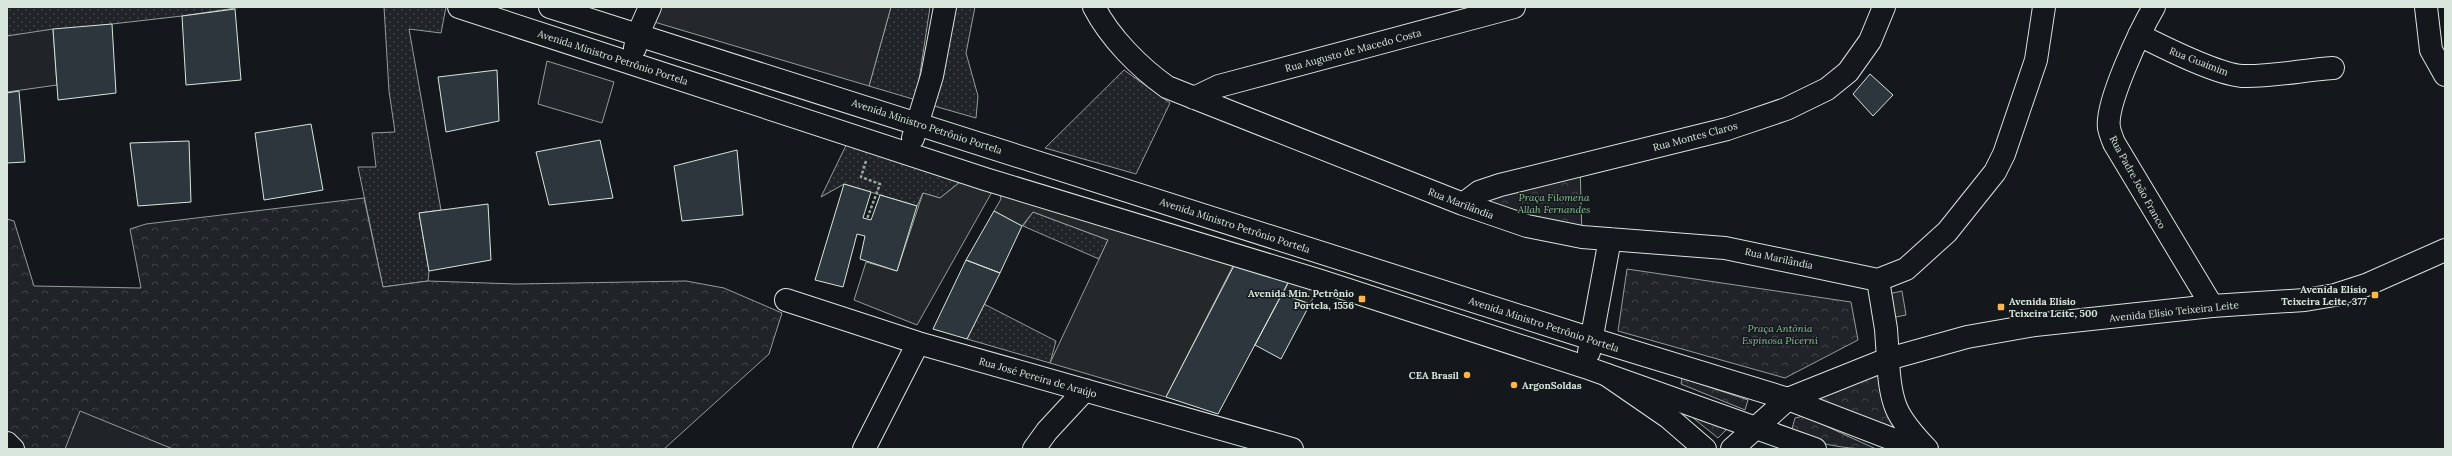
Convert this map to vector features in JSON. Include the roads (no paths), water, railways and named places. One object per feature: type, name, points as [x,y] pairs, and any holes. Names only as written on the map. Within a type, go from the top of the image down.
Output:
[{"type":"street","name":"Avenida Ministro Petrônio Portela","points":[[459,7],[910,154],[1321,281],[1585,367],[1815,449]]},
{"type":"street","name":"Avenida Ministro Petrônio Portela","points":[[550,7],[1592,339],[1788,399],[1918,449]]},
{"type":"street","points":[[631,63],[638,34],[650,7]]},
{"type":"street","points":[[910,154],[932,76],[945,7]]},
{"type":"street","name":"Rua Marilândia","points":[[1094,7],[1119,42],[1145,72],[1167,87],[1497,217],[1553,232],[1610,239],[1725,248],[1878,280]]},
{"type":"street","name":"Rua Augusto de Macedo Costa","points":[[1194,98],[1219,86],[1514,7]]},
{"type":"street","name":"Rua Montes Claros","points":[[1463,204],[1479,192],[1500,185],[1727,129],[1786,109],[1828,89],[1848,72],[1870,41],[1884,7]]},
{"type":"street","points":[[1927,449],[1901,420],[1889,388],[1886,329],[1878,280],[1906,269],[1947,232],[1995,172],[2004,154],[2036,60],[2044,7]]},
{"type":"street","name":"Rua Padre João Franco","points":[[2154,7],[2139,35],[2117,92],[2109,128],[2114,143],[2212,306]]},
{"type":"street","points":[[2426,7],[2431,50],[2445,75]]},
{"type":"street","name":"Rua Guaimim","points":[[2139,35],[2176,53],[2223,71],[2241,76],[2333,68]]},
{"type":"street","points":[[1585,367],[1592,339],[1610,239]]},
{"type":"street","name":"Avenida Elísio Teixeira Leite","points":[[1732,449],[1788,399],[1888,359],[1967,336],[2005,330],[2212,306],[2305,300],[2335,295],[2366,285],[2445,250]]},
{"type":"street","name":"Rua José Pereira de Araújo","points":[[786,300],[918,343],[1292,449]]},
{"type":"street","points":[[864,449],[918,343]]},
{"type":"street","points":[[1607,375],[1668,417],[1705,449]]},
{"type":"street","points":[[1034,449],[1047,431],[1085,390]]},
{"type":"street","points":[[7,443],[12,449]]},
{"type":"place","name":"Avenida Elísio Teixeira Leite, 377","points":[[2375,295]]},
{"type":"place","name":"Avenida Min. Petrônio Portela, 1556","points":[[1362,299]]},
{"type":"place","name":"Avenida Elísio Teixeira Leite, 500","points":[[2001,307]]},
{"type":"place","name":"CEA Brasil","points":[[1467,375]]},
{"type":"place","name":"ArgonSoldas","points":[[1514,385]]},
{"type":"park label","name":"Praça Filomena Allah Fernandes","points":[[1554,202]]},
{"type":"park label","name":"Praça Antônia Espinosa Picerni","points":[[1780,334]]}]
